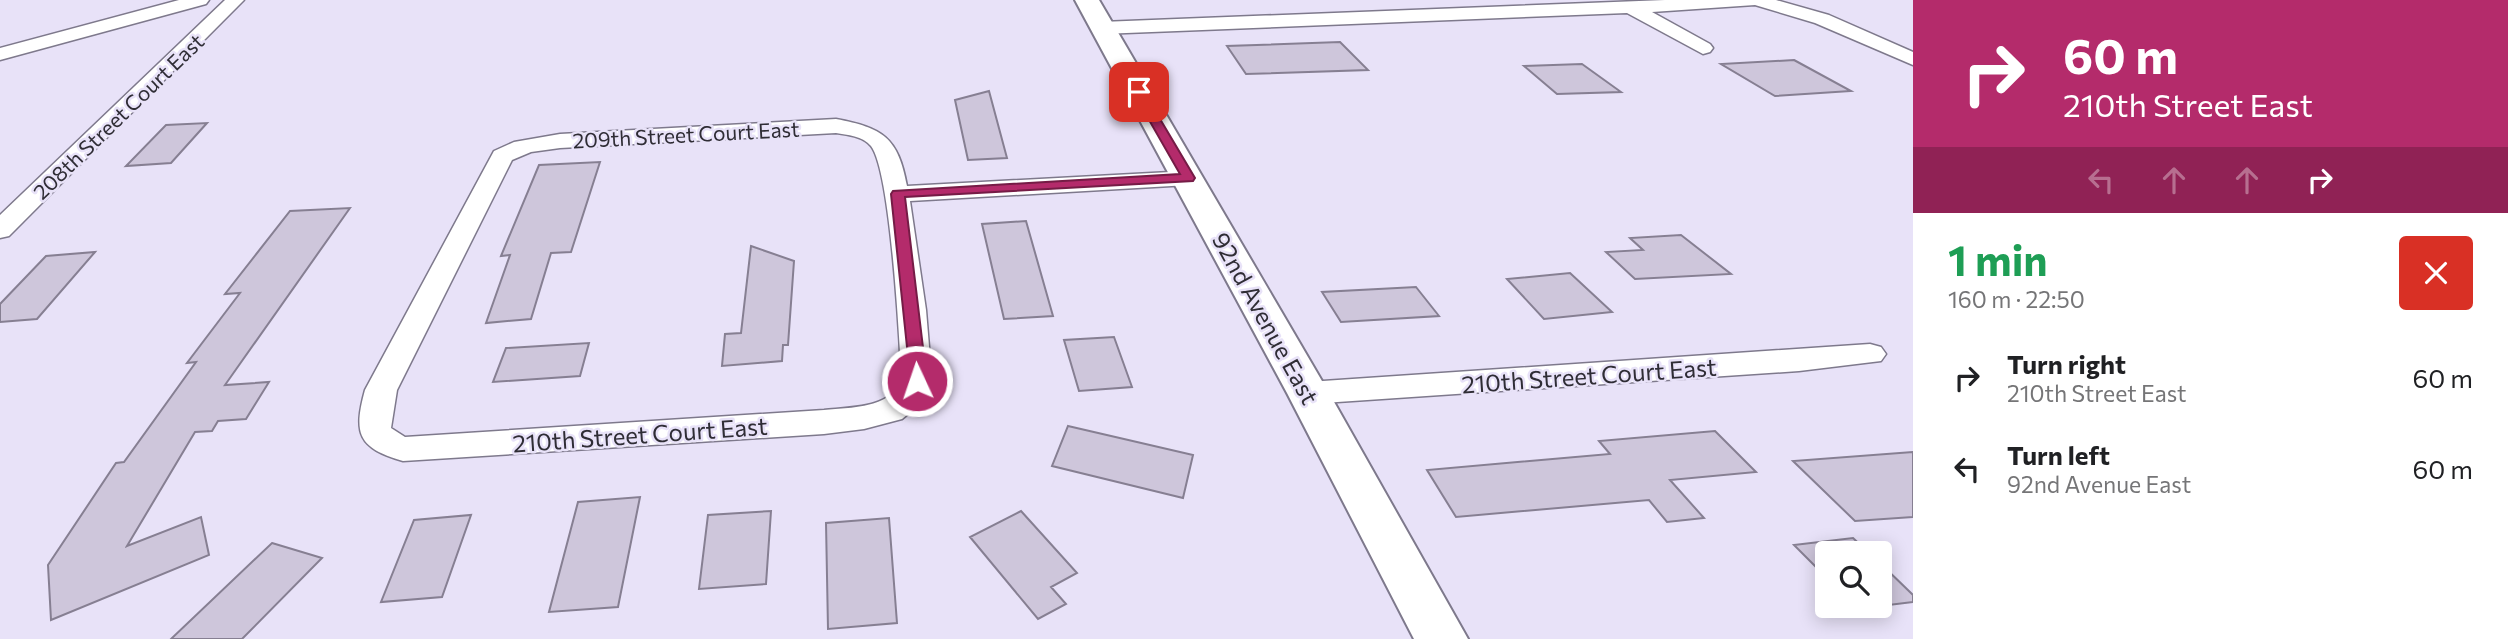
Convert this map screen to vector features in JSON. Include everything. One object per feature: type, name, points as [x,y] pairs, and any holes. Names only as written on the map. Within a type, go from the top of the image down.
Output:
[{"type":"street","points":[[0,54],[200,0]]},
{"type":"street","name":"208th Street Court East","points":[[0,230],[235,0]]},
{"type":"street","points":[[1094,14],[1631,8],[1755,0],[1822,19],[1913,59]]},
{"type":"street","points":[[1631,8],[1703,48]]},
{"type":"street","name":"92nd Avenue East","points":[[1094,14],[1189,178],[1441,639]]},
{"type":"street","name":"209th Street Court East","points":[[382,442],[377,435],[374,420],[381,390],[496,165],[502,156],[514,149],[560,141],[836,126],[859,130],[881,143],[886,151],[897,194]]},
{"type":"street","points":[[897,194],[1189,178]]},
{"type":"street","name":"210th Street Court East","points":[[382,442],[403,449],[824,422],[884,414],[910,395],[917,381],[897,194]]},
{"type":"street","name":"210th Street Court East","points":[[1308,393],[1870,354]]},
{"type":"building","points":[[1340,42],[1368,70],[1246,74],[1227,46]]},
{"type":"building","points":[[1794,60],[1851,91],[1775,96],[1721,64]]},
{"type":"building","points":[[1582,64],[1621,92],[1557,94],[1524,66]]},
{"type":"building","points":[[989,91],[1007,158],[968,160],[955,100]]},
{"type":"building","points":[[207,123],[171,163],[126,166],[166,125]]},
{"type":"building","points":[[600,162],[571,252],[551,253],[531,319],[486,323],[510,255],[501,256],[539,165]]},
{"type":"building","points":[[350,208],[225,385],[269,382],[246,419],[218,421],[212,431],[195,432],[127,546],[201,517],[209,555],[51,620],[48,565],[116,463],[124,462],[196,362],[187,363],[240,293],[225,294],[290,211]]},
{"type":"building","points":[[1026,221],[1053,316],[1004,319],[982,224]]},
{"type":"building","points":[[1681,235],[1731,274],[1635,279],[1606,252],[1643,250],[1630,238]]},
{"type":"building","points":[[751,246],[794,261],[788,345],[783,345],[782,361],[722,366],[725,334],[741,333]]},
{"type":"building","points":[[95,252],[37,319],[0,322],[0,304],[46,256]]},
{"type":"building","points":[[1570,273],[1612,312],[1544,319],[1507,279]]},
{"type":"building","points":[[1416,287],[1439,316],[1341,322],[1322,292]]},
{"type":"building","points":[[1114,337],[1132,387],[1079,391],[1064,340]]},
{"type":"building","points":[[589,343],[580,376],[493,382],[506,348]]},
{"type":"building","points":[[1068,426],[1193,455],[1183,498],[1052,466]]},
{"type":"building","points":[[1715,431],[1756,472],[1670,480],[1704,518],[1667,522],[1649,500],[1456,517],[1427,470],[1610,454],[1599,441]]},
{"type":"building","points":[[1913,452],[1913,517],[1855,521],[1793,461]]},
{"type":"building","points":[[640,497],[618,607],[549,612],[578,502]]},
{"type":"building","points":[[771,511],[766,584],[699,589],[708,515]]},
{"type":"building","points":[[1021,511],[1077,573],[1051,587],[1066,604],[1038,619],[970,537]]},
{"type":"building","points":[[471,515],[442,597],[381,602],[414,520]]},
{"type":"building","points":[[889,518],[897,623],[828,629],[826,523]]},
{"type":"building","points":[[1853,538],[1856,541],[1828,541]]},
{"type":"building","points":[[272,543],[322,558],[242,639],[171,639]]},
{"type":"building","points":[[1815,543],[1815,566],[1794,545]]},
{"type":"building","points":[[1892,575],[1913,595],[1913,602],[1892,605]]},
{"type":"route","points":[[917,381],[897,194],[1189,178],[1139,92]]}]
